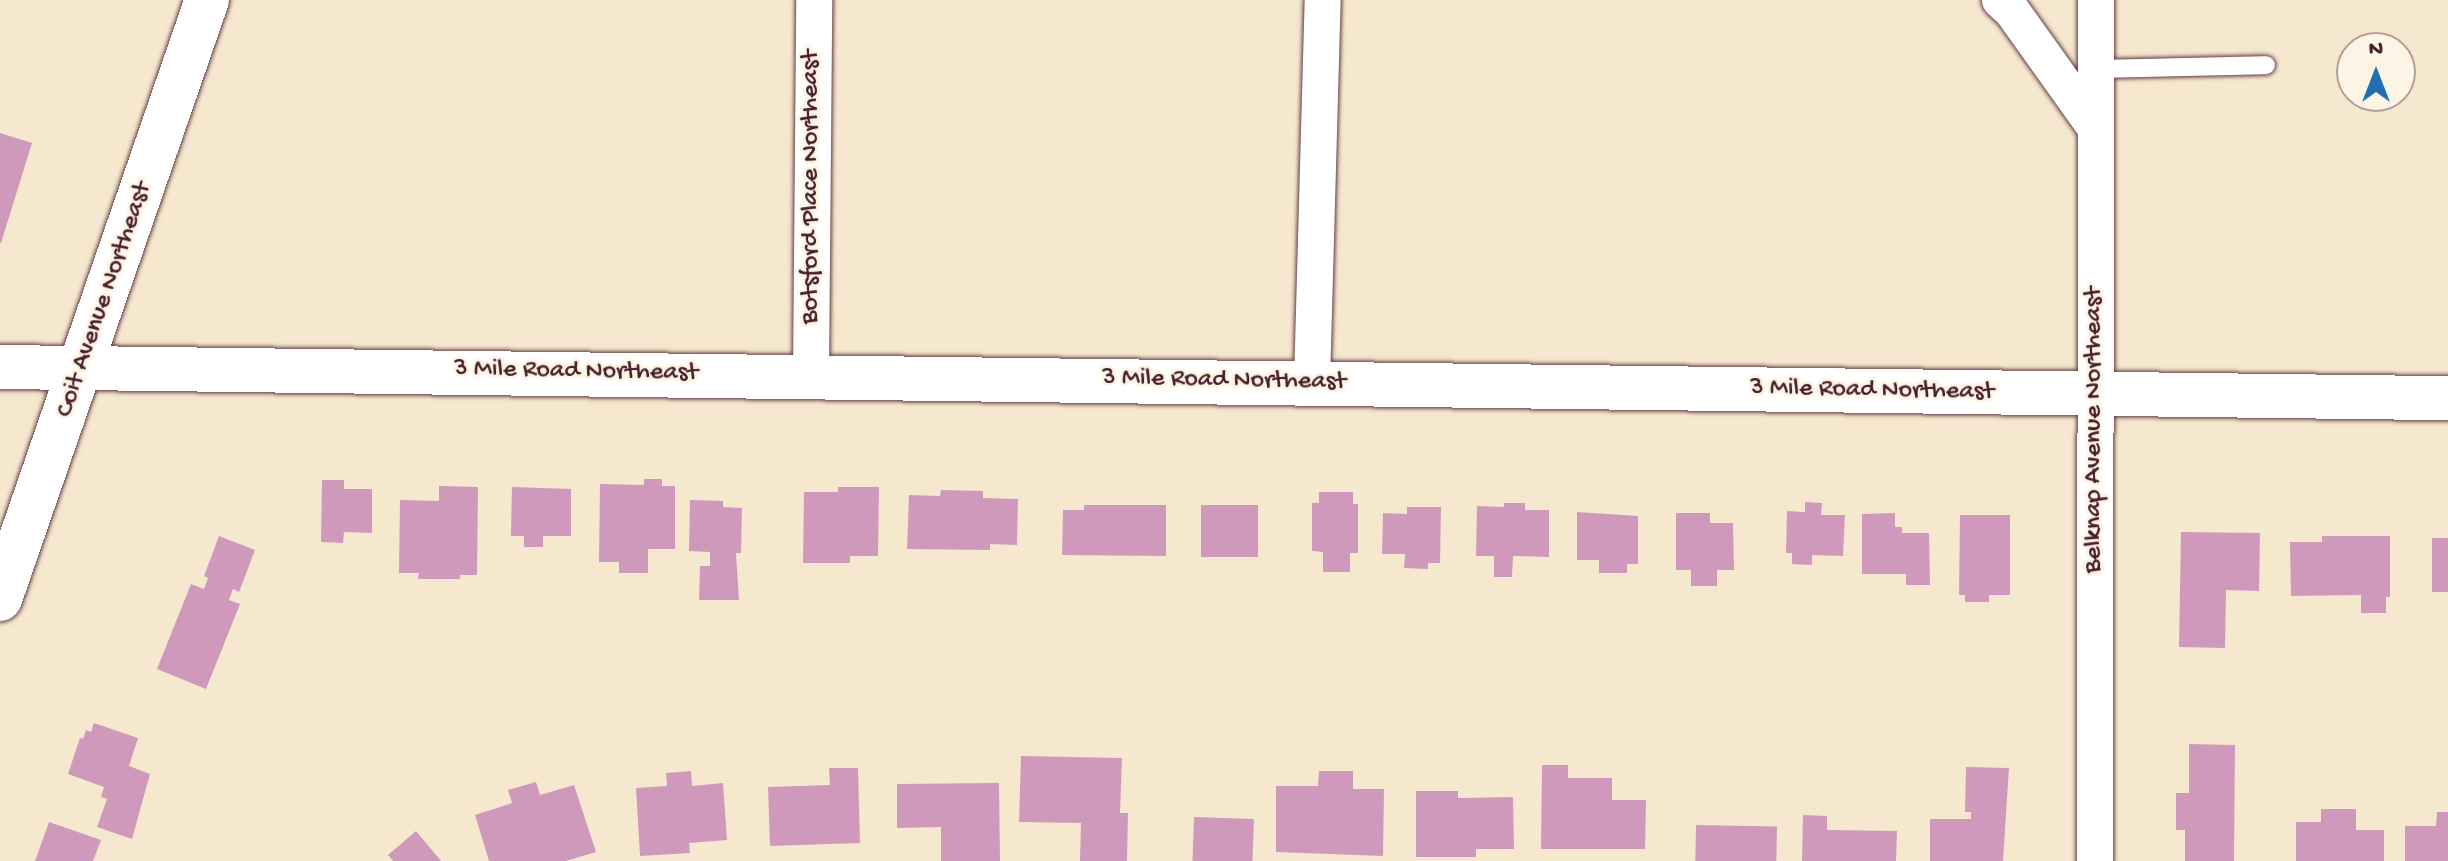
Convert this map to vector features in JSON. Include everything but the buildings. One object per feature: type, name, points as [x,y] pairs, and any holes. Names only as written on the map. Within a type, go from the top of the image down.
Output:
[{"type":"main road","name":"Coit Avenue Northeast","points":[[0,599],[207,0]]},
{"type":"main road","name":"3 Mile Road Northeast","points":[[0,367],[2448,398]]},
{"type":"street","name":"Botsford Place Northeast","points":[[811,375],[814,0]]},
{"type":"street","points":[[1312,382],[1323,0]]},
{"type":"street","points":[[2000,0],[2012,11],[2094,126]]},
{"type":"street","name":"Belknap Avenue Northeast","points":[[2095,861],[2096,0]]},
{"type":"lane","points":[[2095,69],[2266,65]]}]
